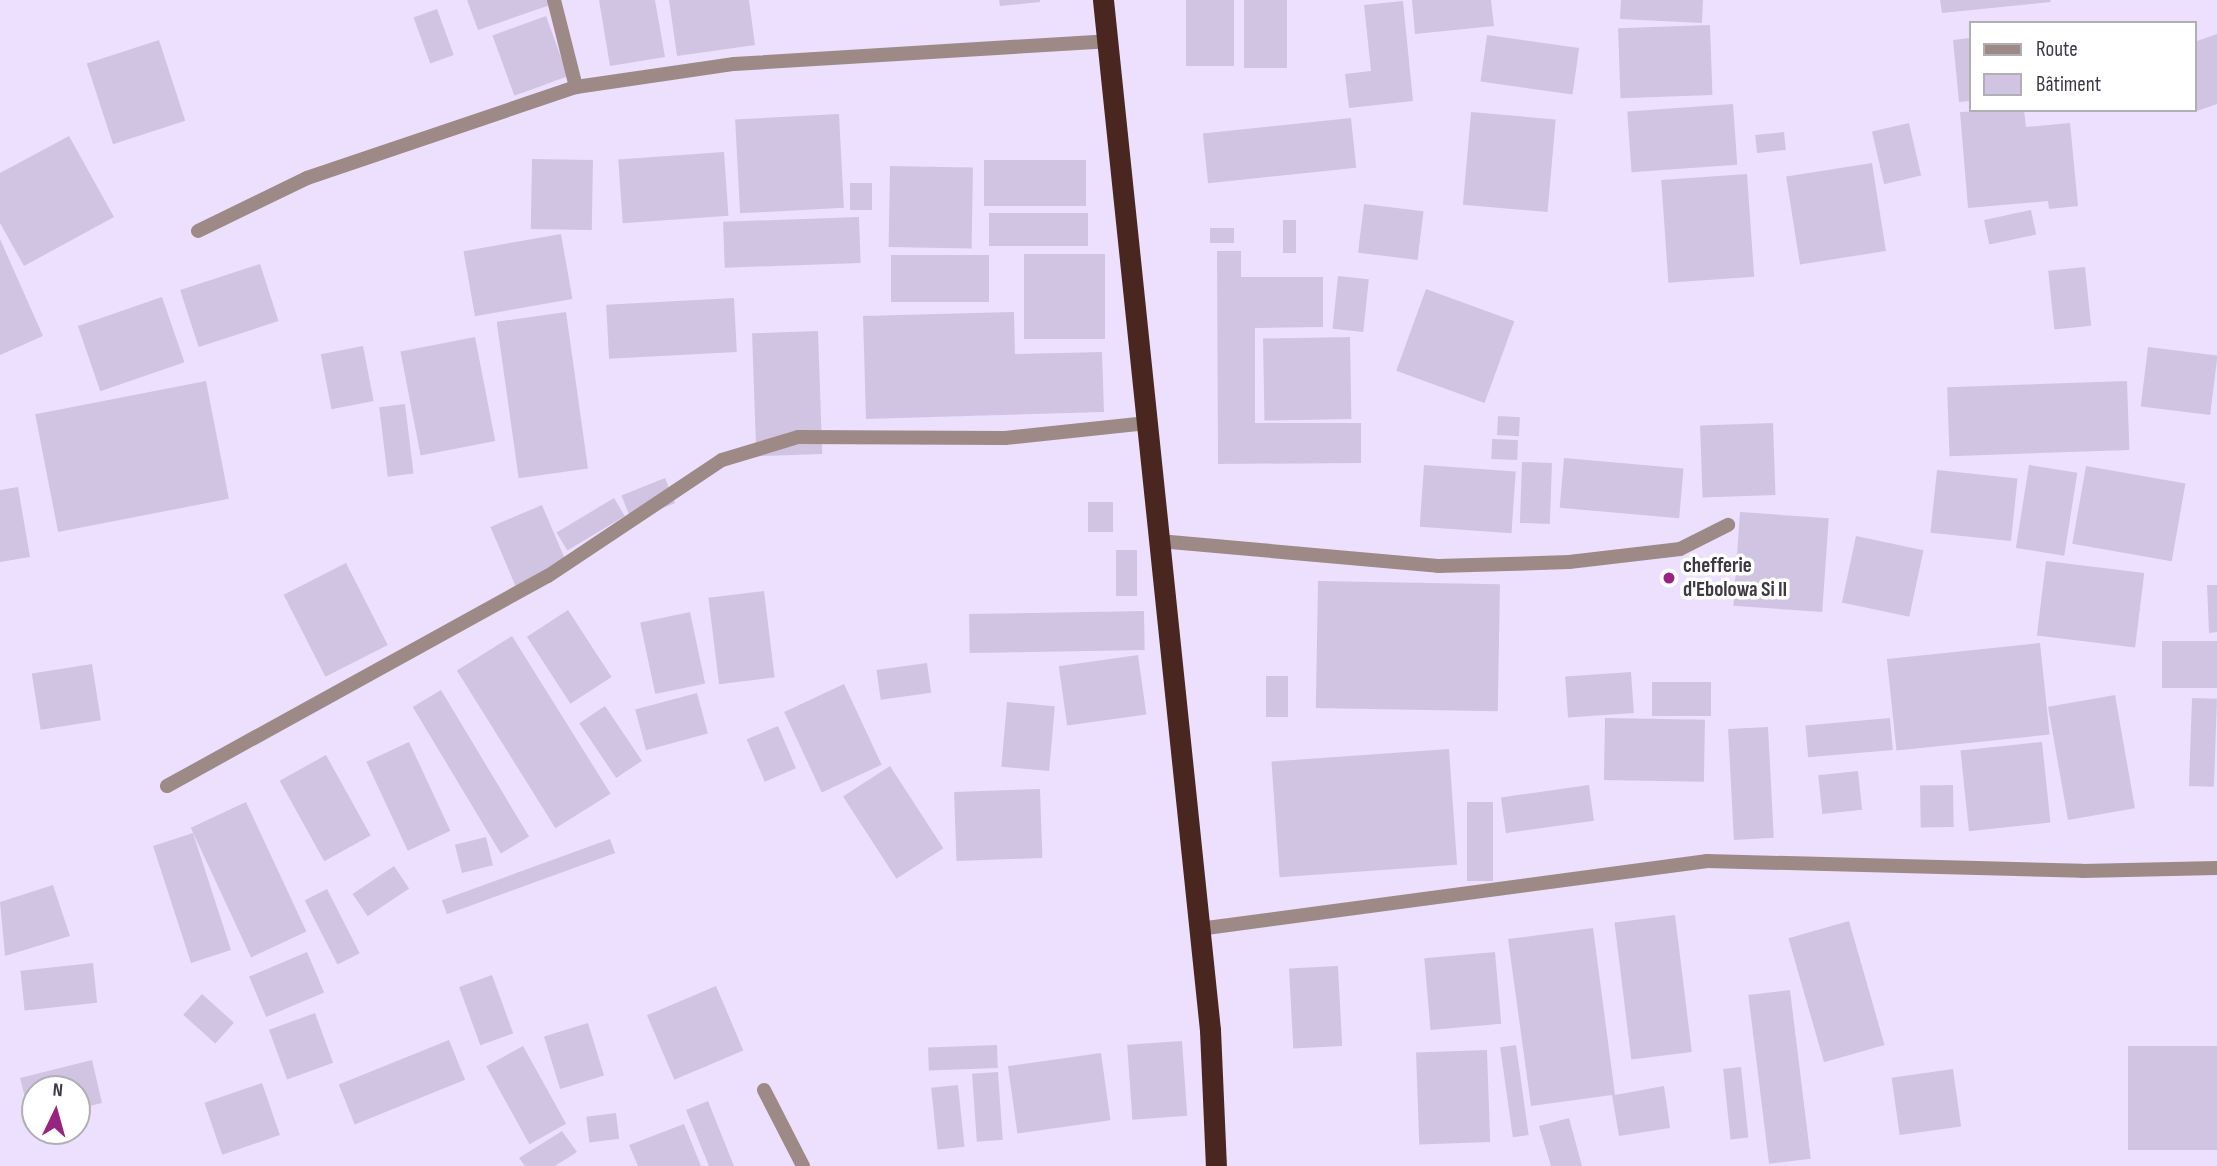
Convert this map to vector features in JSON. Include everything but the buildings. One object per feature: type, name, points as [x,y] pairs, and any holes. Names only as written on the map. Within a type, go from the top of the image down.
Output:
[{"type":"highway","points":[[1103,0],[1199,929],[1216,1166]]},
{"type":"street","points":[[554,0],[576,87]]},
{"type":"street","points":[[198,231],[307,178],[576,87],[734,64],[1107,41]]},
{"type":"street","points":[[167,786],[548,576],[722,460],[799,437],[1005,438],[1147,423]]},
{"type":"street","points":[[1159,541],[1438,566],[1569,562],[1680,549],[1728,524]]},
{"type":"street","points":[[1199,929],[1707,860],[2082,871],[2217,868]]},
{"type":"street","points":[[764,1090],[803,1166]]},
{"type":"place","name":"chefferie d'Ebolowa Si II","points":[[1669,578]]}]
